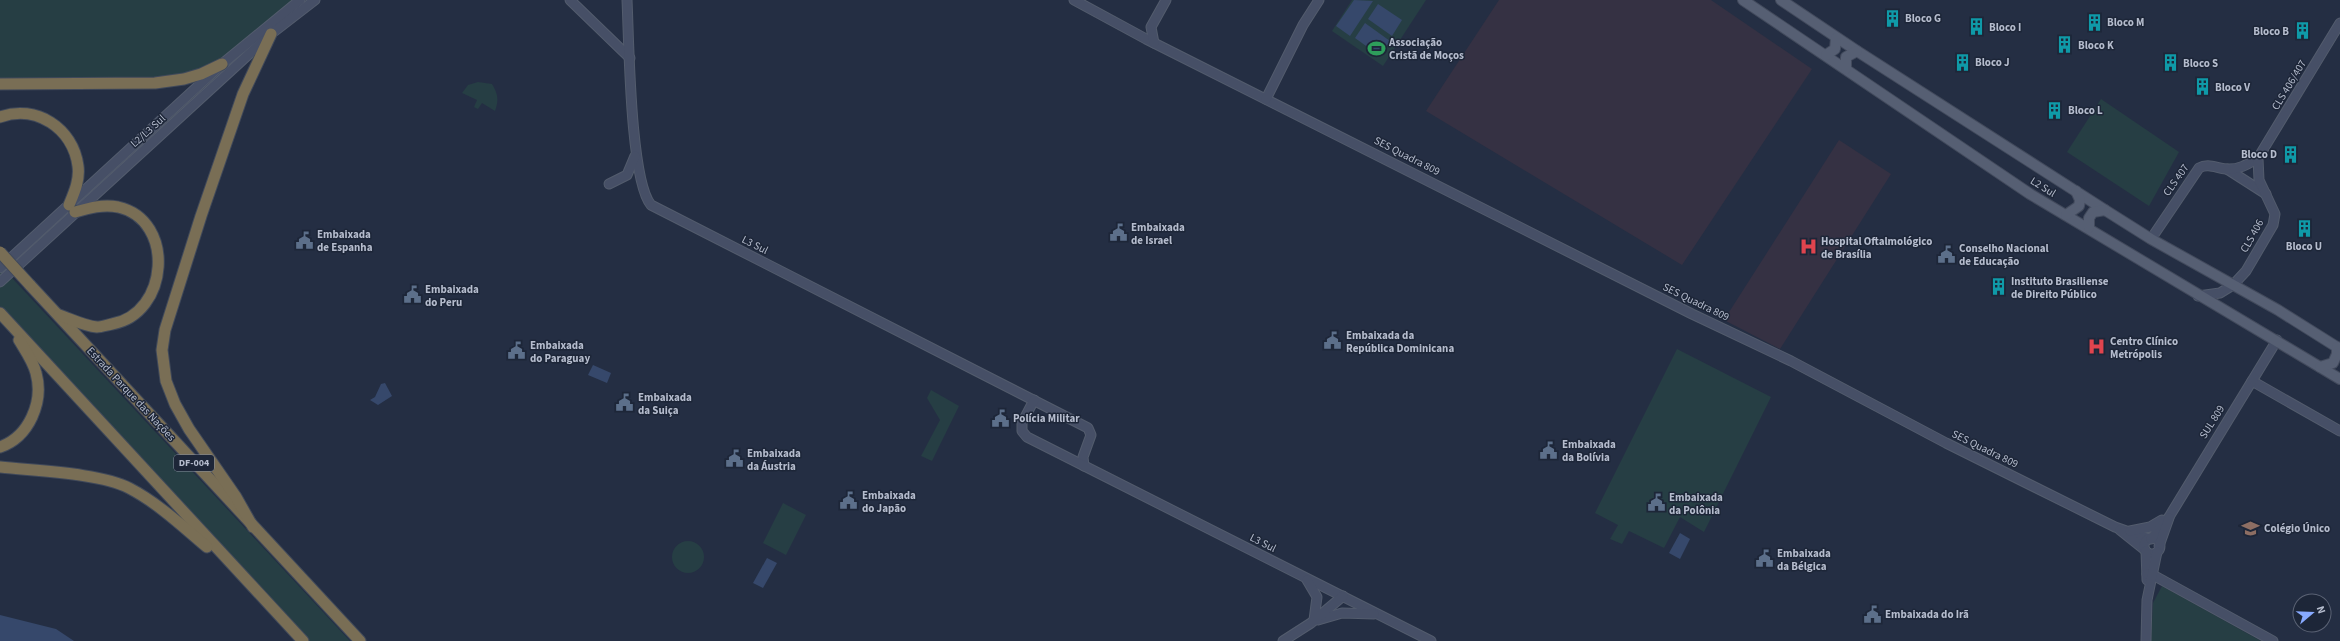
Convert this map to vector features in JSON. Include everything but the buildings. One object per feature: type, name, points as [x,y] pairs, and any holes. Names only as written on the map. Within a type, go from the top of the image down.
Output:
[{"type":"highway","points":[[252,527],[236,497],[189,429],[174,404],[166,381],[162,350],[165,330],[221,159],[246,89],[271,34]]},
{"type":"highway","points":[[0,84],[81,85],[155,83],[190,77],[222,64]]},
{"type":"highway","points":[[0,117],[14,113],[30,113],[47,120],[62,132],[72,147],[78,167],[72,208],[106,206],[118,207],[126,210],[142,221],[149,230],[157,252],[157,282],[142,310],[122,322],[97,327],[57,314]]},
{"type":"highway","name":"Estrada Parque das Nações","points":[[0,252],[252,527],[360,641]]},
{"type":"highway","points":[[0,447],[20,436],[30,422],[36,406],[37,388],[36,373],[30,359],[1,314]]},
{"type":"highway","points":[[1,314],[303,641]]},
{"type":"highway","points":[[0,467],[93,478],[128,487],[165,512],[241,575]]},
{"type":"main road","name":"L2 Sul","points":[[1743,0],[1826,55],[1967,153],[2198,296],[2277,340],[2340,379]]},
{"type":"main road","name":"L2 Sul","points":[[1781,0],[1836,38],[2151,239],[2234,285],[2338,348]]},
{"type":"main road","points":[[1826,55],[1835,48],[1836,38]]},
{"type":"main road","points":[[1846,69],[1846,57],[1857,51]]},
{"type":"main road","points":[[2066,215],[2079,206],[2080,200],[2076,191]]},
{"type":"main road","points":[[2088,228],[2089,218],[2093,212],[2105,210]]},
{"type":"main road","points":[[2320,366],[2333,363],[2338,348]]},
{"type":"street","name":"L2/L3 Sul","points":[[0,282],[72,208],[222,64],[300,0]]},
{"type":"street","name":"L2/L3 Sul","points":[[0,268],[72,208],[271,34],[314,0]]},
{"type":"street","points":[[570,0],[630,58]]},
{"type":"street","name":"L3 Sul","points":[[627,0],[636,153],[641,185],[647,200],[664,214],[1034,400],[1090,431],[1090,439],[1081,462]]},
{"type":"street","name":"SES Quadra 809","points":[[1074,0],[1154,43],[1692,314],[1791,361],[1946,443],[2115,527],[2150,539]]},
{"type":"street","points":[[1154,43],[1151,27],[1166,0]]},
{"type":"street","points":[[1266,99],[1303,26],[1319,0]]},
{"type":"street","name":"CLS 406/407","points":[[2258,158],[2340,23]]},
{"type":"street","points":[[1133,32],[1151,27]]},
{"type":"street","points":[[609,184],[627,175],[636,153]]},
{"type":"street","name":"CLS 407","points":[[2151,239],[2199,168],[2208,165],[2227,169],[2243,167],[2258,158]]},
{"type":"street","name":"CLS 406","points":[[2198,296],[2220,294],[2234,285],[2246,271],[2275,219],[2275,210],[2266,194],[2258,174],[2258,158]]},
{"type":"street","points":[[2227,169],[2266,194]]},
{"type":"street","name":"SUL 809","points":[[2150,539],[2169,517],[2277,340]]},
{"type":"street","points":[[2252,381],[2340,431]]},
{"type":"street","name":"L3 Sul","points":[[1034,400],[1022,423],[1022,431],[1026,437],[1081,462],[1431,641]]},
{"type":"street","points":[[2128,531],[2150,527],[2169,517]]},
{"type":"street","name":"SUL 809","points":[[2146,641],[2150,574],[2169,517]]},
{"type":"street","name":"SES Quadra 809","points":[[2115,527],[2146,551]]},
{"type":"street","points":[[2150,539],[2156,540],[2158,549],[2151,554],[2146,551],[2144,544],[2150,539]]},
{"type":"street","name":"SUL 809","points":[[2146,551],[2150,574]]},
{"type":"street","points":[[2150,574],[2273,641]]},
{"type":"street","points":[[1305,577],[1317,596],[1315,621]]},
{"type":"street","points":[[1315,621],[1343,596]]},
{"type":"street","points":[[1283,641],[1315,621],[1353,602]]},
{"type":"street","points":[[1315,621],[1338,614],[1378,614]]},
{"type":"shaded area","points":[[1499,0],[1711,0],[1812,69],[1682,265],[1426,111]]},
{"type":"shaded area","name":"Hospital Oftalmológico de Brasília","points":[[1839,140],[1891,174],[1780,349],[1724,320]]},
{"type":"green space","points":[[0,0],[302,0],[222,64],[184,79],[0,84]]},
{"type":"green space","name":"Associação Cristã de Moços","points":[[1352,0],[1426,0],[1383,66],[1332,31]]},
{"type":"green space","points":[[478,82],[492,84],[496,91],[497,97],[495,111],[482,103],[478,109],[474,107],[477,100],[462,93],[468,85]]},
{"type":"green space","points":[[2101,99],[2179,152],[2149,206],[2067,152]]},
{"type":"green space","points":[[0,265],[350,641],[309,641],[0,306]]},
{"type":"green space","points":[[1677,349],[1771,397],[1704,532],[1680,517],[1664,548],[1629,531],[1622,544],[1610,539],[1618,525],[1595,513]]},
{"type":"green space","points":[[931,390],[959,406],[932,461],[921,456],[940,420],[927,398]]},
{"type":"green space","points":[[783,503],[806,515],[786,555],[763,543]]},
{"type":"green space","points":[[685,541],[691,541],[700,545],[704,557],[700,569],[691,573],[685,573],[676,569],[672,560],[672,554],[676,545]]},
{"type":"green space","points":[[2162,586],[2261,641],[2151,641],[2153,603]]},
{"type":"water","points":[[1354,0],[1373,1],[1350,36],[1336,26]]},
{"type":"water","points":[[1378,4],[1402,20],[1392,36],[1368,19]]},
{"type":"water","points":[[1365,23],[1390,41],[1380,56],[1355,38]]},
{"type":"water","points":[[593,365],[611,373],[607,383],[588,375]]},
{"type":"water","points":[[385,383],[392,396],[378,405],[370,400],[375,397],[381,384]]},
{"type":"water","points":[[1680,533],[1690,539],[1680,559],[1669,553]]},
{"type":"water","points":[[767,558],[777,563],[763,588],[753,583]]},
{"type":"water","points":[[0,615],[56,629],[74,641],[0,641]]},
{"type":"place","name":"Bloco G","points":[[1892,18]]},
{"type":"place","name":"Bloco M","points":[[2094,22]]},
{"type":"place","name":"Bloco I","points":[[1976,27]]},
{"type":"place","name":"Bloco B","points":[[2302,31]]},
{"type":"place","name":"Bloco K","points":[[2065,45]]},
{"type":"place","name":"Associação Cristã de Moços","points":[[1376,48]]},
{"type":"place","name":"Bloco J","points":[[1962,62]]},
{"type":"place","name":"Bloco S","points":[[2170,63]]},
{"type":"place","name":"Bloco V","points":[[2202,87]]},
{"type":"place","name":"Bloco L","points":[[2055,110]]},
{"type":"place","name":"Bloco D","points":[[2290,154]]},
{"type":"place","name":"Bloco U","points":[[2304,228]]},
{"type":"place","name":"Embaixada de Israel","points":[[1118,233]]},
{"type":"place","name":"Embaixada de Espanha","points":[[304,240]]},
{"type":"place","name":"Hospital Oftalmológico de Brasília","points":[[1808,247]]},
{"type":"place","name":"Conselho Nacional de Educação","points":[[1946,254]]},
{"type":"place","name":"Instituto Brasiliense de Direito Público","points":[[1998,287]]},
{"type":"place","name":"Embaixada do Peru","points":[[412,295]]},
{"type":"place","name":"Embaixada da República Dominicana","points":[[1333,341]]},
{"type":"place","name":"Centro Clínico Metrópolis","points":[[2097,347]]},
{"type":"place","name":"Embaixada do Paraguay","points":[[517,351]]},
{"type":"place","name":"Embaixada da Suiça","points":[[625,403]]},
{"type":"place","name":"Polícia Militar","points":[[1000,418]]},
{"type":"place","name":"Embaixada da Bolívia","points":[[1549,450]]},
{"type":"place","name":"Embaixada da Áustria","points":[[734,459]]},
{"type":"place","name":"Embaixada do Japão","points":[[849,501]]},
{"type":"place","name":"Embaixada da Polônia","points":[[1656,503]]},
{"type":"place","name":"Colégio Único","points":[[2251,528]]},
{"type":"place","name":"Embaixada da Bélgica","points":[[1764,559]]},
{"type":"place","name":"Embaixada do Irã","points":[[1872,614]]}]
